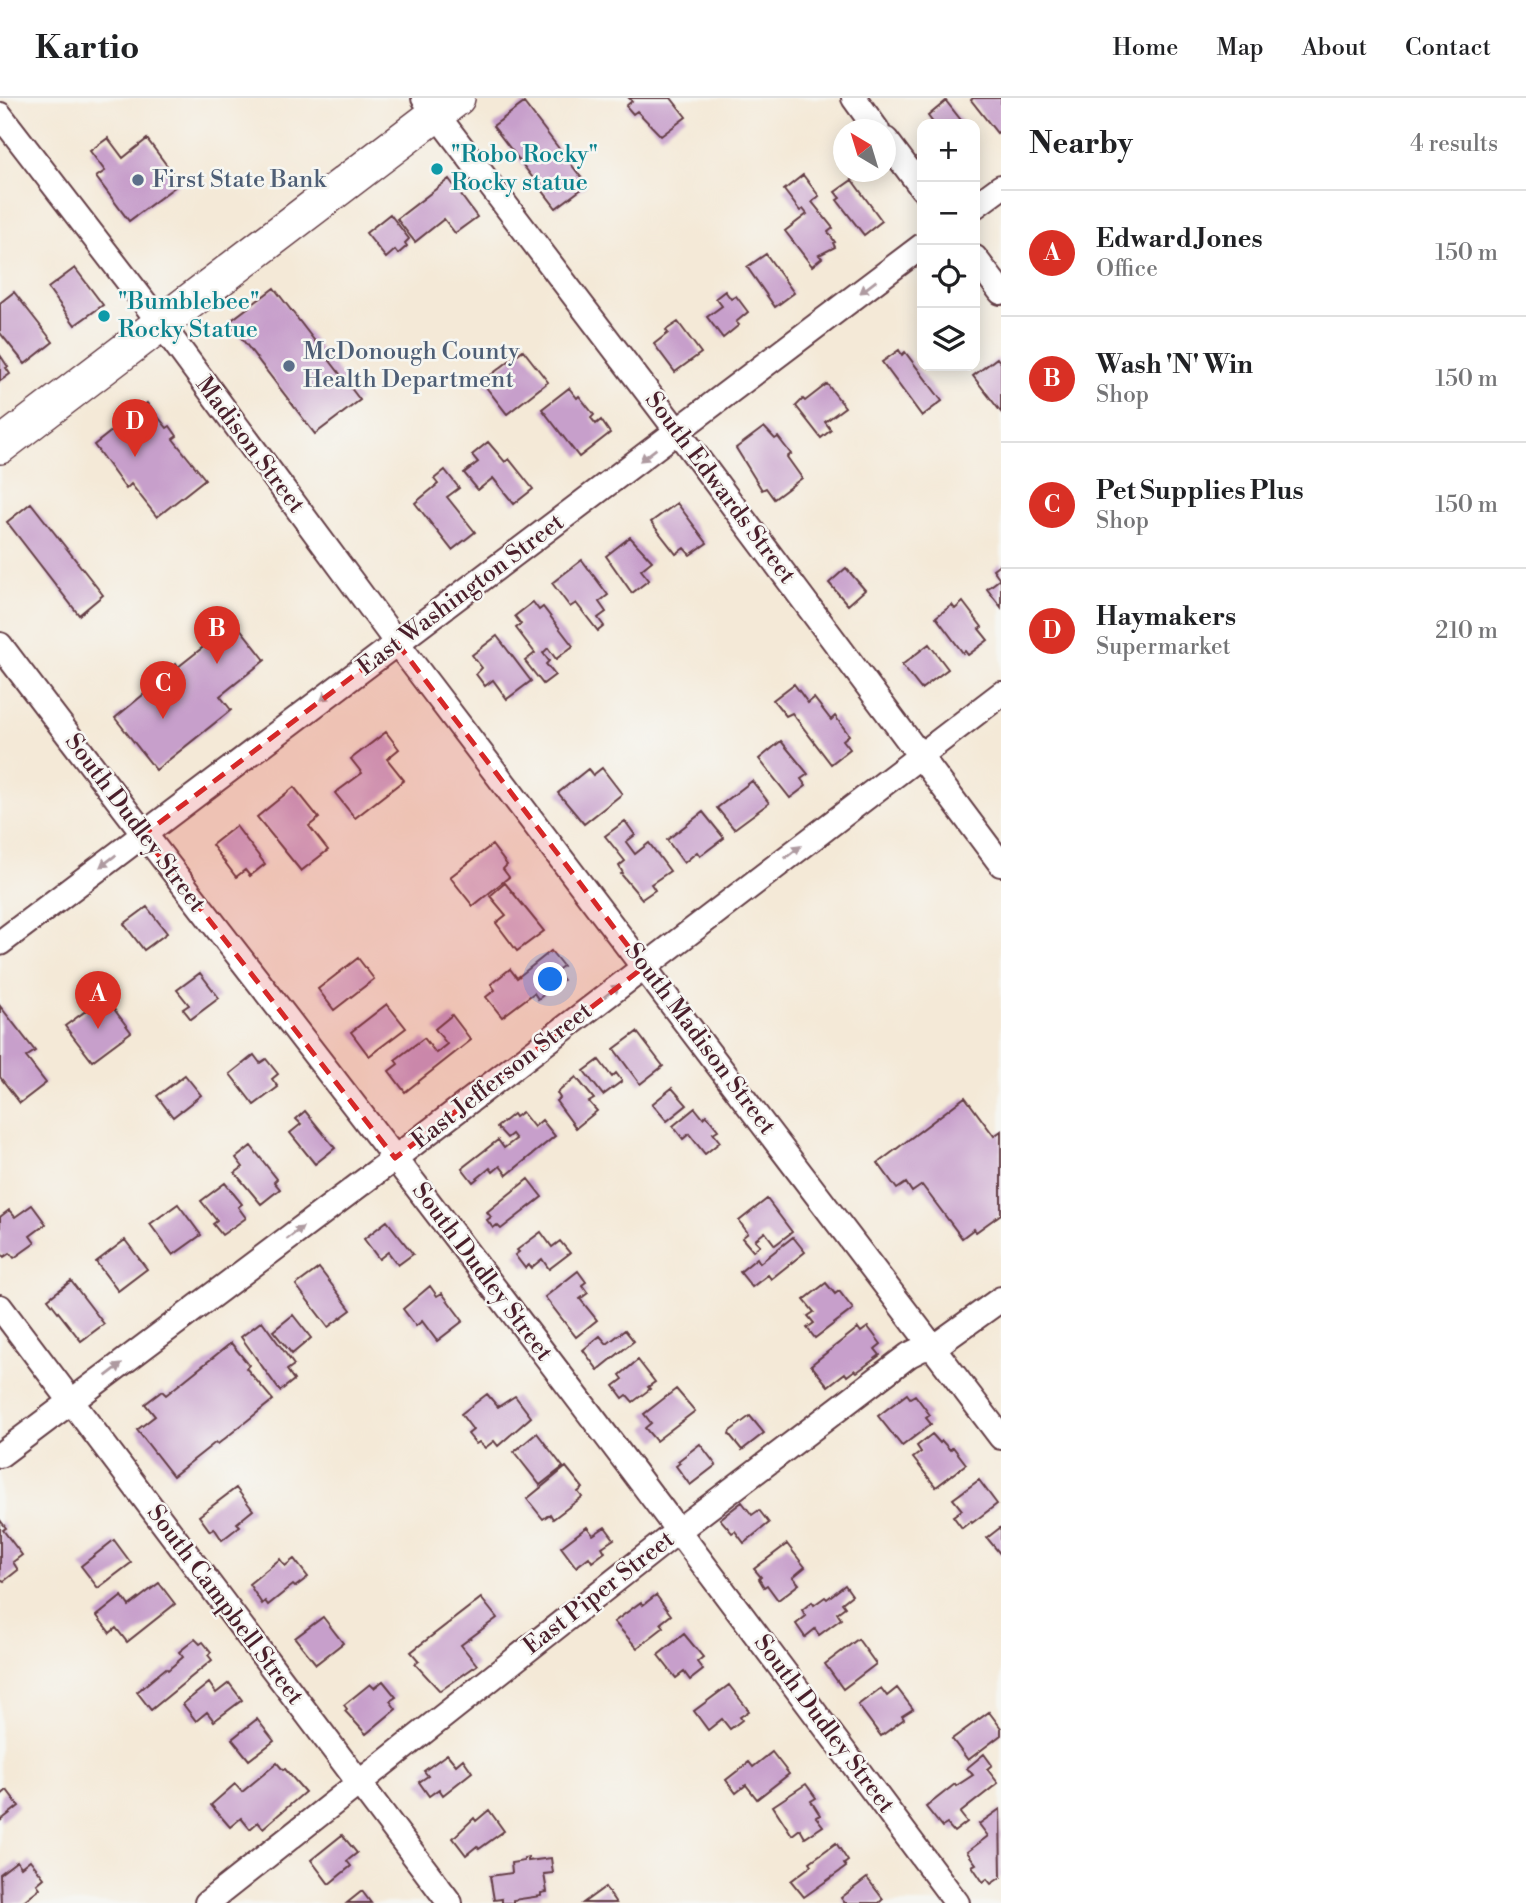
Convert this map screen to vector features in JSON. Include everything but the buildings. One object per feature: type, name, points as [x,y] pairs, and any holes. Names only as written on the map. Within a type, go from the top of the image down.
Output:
[{"type":"highway","points":[[0,446],[161,324],[439,103]]},
{"type":"street","points":[[853,98],[869,119]]},
{"type":"street","name":"South Edwards Street","points":[[439,103],[678,432],[1001,864]]},
{"type":"street","name":"Madison Street","points":[[0,116],[161,324],[397,642]]},
{"type":"street","points":[[896,153],[918,182]]},
{"type":"street","points":[[980,202],[1001,187]]},
{"type":"street","name":"East Washington Street","points":[[0,943],[917,250]]},
{"type":"street","points":[[980,265],[1001,292]]},
{"type":"street","name":"South Madison Street","points":[[397,642],[1001,1437]]},
{"type":"street","name":"South Dudley Street","points":[[0,645],[143,835],[395,1158],[679,1530],[957,1903]]},
{"type":"street","name":"East Jefferson Street","points":[[0,1455],[395,1158],[1001,694]]},
{"type":"street","name":"East Piper Street","points":[[207,1903],[679,1530],[909,1355],[921,1349],[934,1348],[1001,1298]]},
{"type":"street","name":"South Campbell Street","points":[[0,1307],[450,1903]]},
{"type":"highlighted area","points":[[397,643],[644,967],[395,1158],[143,835]]},
{"type":"place","name":"\"Robo Rocky\" Rocky statue","points":[[437,169]]},
{"type":"place","name":"First State Bank","points":[[138,180]]},
{"type":"place","name":"\"Bumblebee\" Rocky Statue","points":[[104,316]]},
{"type":"place","name":"McDonough County Health Department","points":[[289,366]]},
{"type":"place","name":"Haymakers","points":[[135,457]]},
{"type":"place","name":"Wash 'N' Win","points":[[217,664]]},
{"type":"place","name":"Pet Supplies Plus","points":[[163,719]]},
{"type":"place","name":"Edward Jones","points":[[98,1029]]}]
